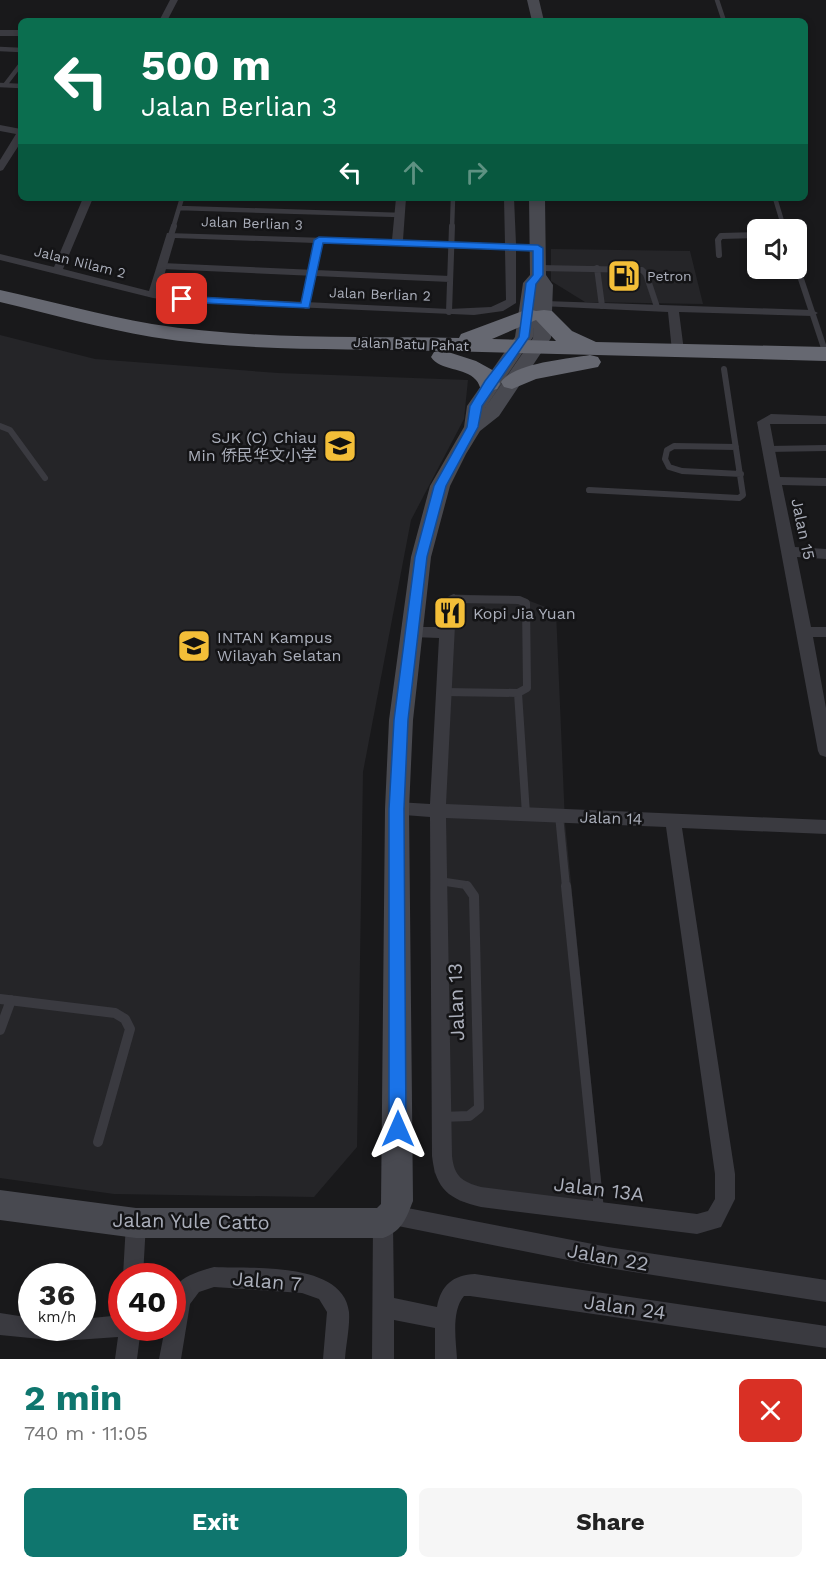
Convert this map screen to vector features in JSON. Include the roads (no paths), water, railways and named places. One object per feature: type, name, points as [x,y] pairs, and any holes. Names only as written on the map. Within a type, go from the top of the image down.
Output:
[{"type":"highway","name":"Jalan Batu Pahat","points":[[0,296],[116,323],[200,336],[443,351],[592,355],[724,369],[826,371]]},
{"type":"highway","points":[[443,351],[539,311],[564,336],[592,355]]},
{"type":"highway","name":"Jalan Batu Pahat","points":[[0,312],[114,336],[194,348],[443,351]]},
{"type":"highway","name":"Jalan Batu Pahat","points":[[592,355],[677,339],[824,349]]},
{"type":"highway","points":[[443,351],[488,376],[489,384]]},
{"type":"highway","points":[[513,382],[530,373],[592,355]]},
{"type":"street","points":[[165,18],[174,0]]},
{"type":"street","points":[[533,0],[537,18]]},
{"type":"street","points":[[0,43],[5,33]]},
{"type":"street","points":[[0,128],[18,132]]},
{"type":"street","points":[[1,163],[18,138]]},
{"type":"street","points":[[57,272],[87,201]]},
{"type":"street","points":[[397,243],[401,201]]},
{"type":"street","points":[[509,201],[512,247]]},
{"type":"street","points":[[473,427],[492,412],[513,382],[522,354],[524,337],[539,311],[531,283],[538,272],[537,201]]},
{"type":"street","points":[[153,296],[171,235]]},
{"type":"street","name":"Jalan Berlian 3","points":[[171,235],[538,248]]},
{"type":"street","name":"Jalan Berlian 2","points":[[153,296],[449,312],[495,310],[508,306],[512,302],[512,247]]},
{"type":"street","name":"Jalan Nilam 2","points":[[0,257],[153,296]]},
{"type":"street","points":[[539,311],[602,306],[812,313]]},
{"type":"street","points":[[673,308],[677,339]]},
{"type":"street","points":[[383,1359],[388,1219],[398,1201],[397,809],[401,720],[421,557],[440,486],[473,427],[476,406],[489,384],[522,354]]},
{"type":"street","name":"Jalan 15","points":[[826,420],[771,418],[763,422],[824,721],[826,751]]},
{"type":"street","points":[[774,481],[826,482]]},
{"type":"street","points":[[790,552],[826,554]]},
{"type":"street","points":[[438,810],[449,603],[454,599]]},
{"type":"street","points":[[412,632],[447,633]]},
{"type":"street","points":[[805,632],[826,632]]},
{"type":"street","name":"Jalan 14","points":[[397,809],[826,827]]},
{"type":"street","name":"Jalan 13A","points":[[438,810],[441,1117],[443,1172],[451,1185],[462,1192],[482,1197],[697,1224],[714,1220],[724,1207],[727,1195],[673,820]]},
{"type":"street","name":"Jalan Yule Catto","points":[[0,1205],[136,1223],[388,1219]]},
{"type":"street","name":"Jalan 22","points":[[388,1219],[632,1262],[826,1291]]},
{"type":"street","points":[[134,1263],[136,1223]]},
{"type":"street","name":"Jalan 7","points":[[170,1359],[180,1299],[193,1283],[214,1277],[302,1282],[326,1291],[334,1300],[338,1312],[334,1359]]},
{"type":"street","name":"Jalan 24","points":[[446,1319],[449,1299],[454,1290],[463,1286],[475,1285],[826,1336]]},
{"type":"street","points":[[384,1307],[446,1319],[446,1359]]},
{"type":"street","points":[[0,1324],[30,1329],[86,1332],[108,1328]]},
{"type":"street","points":[[126,1359],[128,1341]]},
{"type":"lane","points":[[717,0],[723,18]]},
{"type":"lane","points":[[0,50],[18,50]]},
{"type":"lane","points":[[3,85],[18,68]]},
{"type":"lane","points":[[3,85],[18,86]]},
{"type":"lane","points":[[171,235],[181,201]]},
{"type":"lane","points":[[449,312],[453,201]]},
{"type":"lane","points":[[776,201],[782,219]]},
{"type":"lane","points":[[179,208],[400,215]]},
{"type":"lane","points":[[718,255],[718,240],[721,236],[747,235]]},
{"type":"lane","points":[[306,306],[319,240]]},
{"type":"lane","points":[[162,266],[450,279]]},
{"type":"lane","points":[[538,272],[597,268],[642,270],[646,273],[657,307]]},
{"type":"lane","points":[[597,268],[602,306]]},
{"type":"lane","points":[[801,279],[824,349]]},
{"type":"lane","points":[[589,490],[739,498],[743,495],[724,369]]},
{"type":"lane","points":[[0,426],[10,430],[45,478]]},
{"type":"lane","points":[[736,447],[674,446],[667,450],[665,459],[669,467],[682,471],[741,474]]},
{"type":"lane","points":[[768,448],[826,448]]},
{"type":"lane","points":[[444,692],[518,693],[527,688],[526,603],[519,600],[454,599]]},
{"type":"lane","points":[[518,693],[526,814]]},
{"type":"lane","points":[[559,815],[599,1212]]},
{"type":"lane","name":"Jalan 13","points":[[438,881],[466,885],[474,896],[480,1098],[479,1108],[469,1116],[441,1117]]},
{"type":"lane","points":[[0,999],[115,1012],[125,1020],[130,1029],[98,1142]]},
{"type":"lane","points":[[0,1030],[11,1000]]},
{"type":"place","name":"Petron","points":[[624,276]]},
{"type":"place","name":"SJK (C) Chiau Min 侨民华文小学","points":[[340,446]]},
{"type":"place","name":"Kopi Jia Yuan","points":[[450,613]]},
{"type":"place","name":"INTAN Kampus Wilayah Selatan","points":[[194,646]]}]
